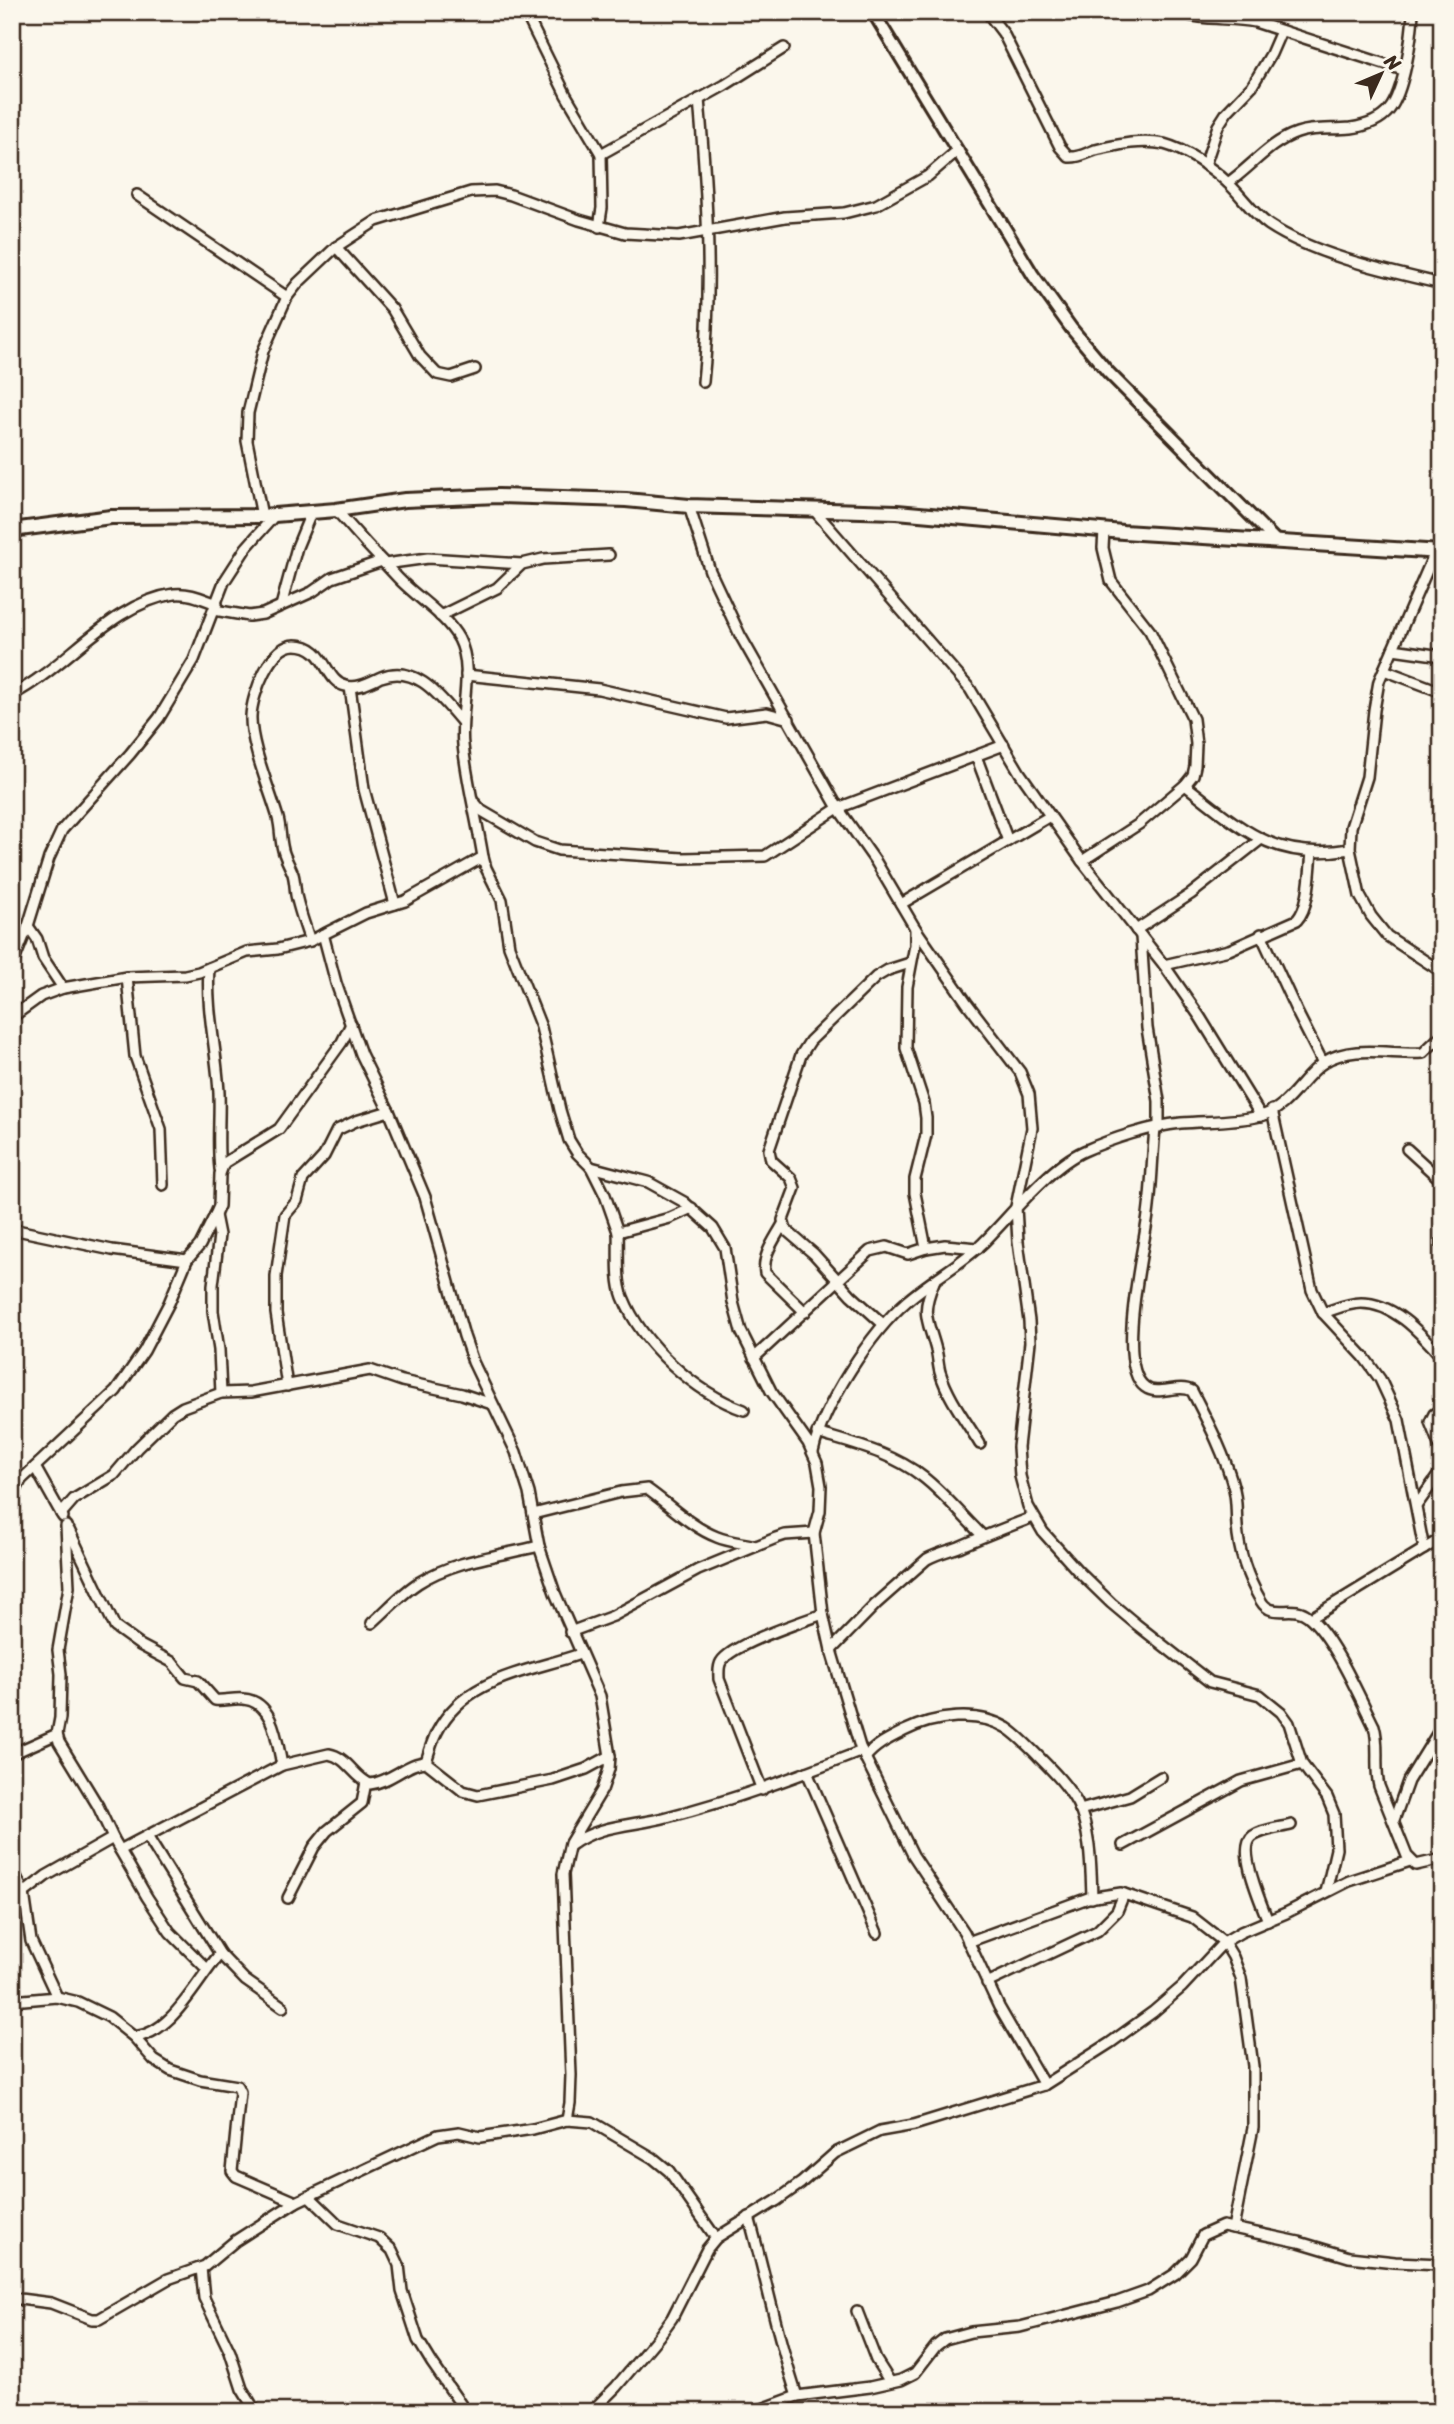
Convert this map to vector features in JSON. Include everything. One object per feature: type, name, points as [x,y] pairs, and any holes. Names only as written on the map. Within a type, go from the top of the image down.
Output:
[{"type":"main road","points":[[12,530],[111,517],[268,516],[464,496],[897,512],[1104,530],[1438,552]]},
{"type":"street","points":[[525,12],[566,95],[601,154],[602,201],[599,227]]},
{"type":"street","points":[[873,12],[1033,275],[1070,328],[1108,372],[1277,542]]},
{"type":"street","points":[[987,12],[1003,33],[1065,154],[1075,158],[1124,144],[1151,142],[1177,148],[1228,183],[1267,224],[1282,232],[1346,258],[1442,284]]},
{"type":"street","points":[[1178,12],[1192,17],[1234,18],[1344,49],[1403,70]]},
{"type":"street","points":[[1228,183],[1273,146],[1298,132],[1353,128],[1379,119],[1390,109],[1403,70],[1413,12]]},
{"type":"street","points":[[1205,165],[1218,126],[1227,112],[1252,86],[1281,31]]},
{"type":"street","points":[[601,154],[784,48]]},
{"type":"street","points":[[699,99],[709,294],[703,382]]},
{"type":"street","points":[[12,966],[28,926],[49,858],[62,830],[159,718],[194,660],[224,582],[268,516],[247,441],[248,413],[263,351],[287,297],[336,247],[376,220],[461,194],[482,191],[511,195],[599,227],[653,236],[679,236],[785,217],[844,213],[876,205],[928,176],[958,150]]},
{"type":"street","points":[[136,195],[287,297]]},
{"type":"street","points":[[336,247],[392,309],[420,356],[438,374],[451,377],[475,369]]},
{"type":"street","points":[[689,506],[710,571],[740,635],[838,808],[876,862],[915,929],[1020,1072],[1029,1094],[1032,1128],[1016,1208],[1030,1342],[1017,1447],[1020,1476],[1033,1517],[1077,1570],[1136,1624],[1210,1682],[1260,1695],[1281,1712],[1289,1723],[1302,1764],[1326,1797],[1334,1814],[1336,1849],[1326,1892]]},
{"type":"street","points":[[336,510],[384,562],[440,615],[460,642],[466,675],[463,749],[483,857],[502,900],[509,946],[541,1027],[569,1140],[591,1167],[605,1195],[618,1232],[622,1296],[652,1344],[673,1365],[708,1392],[744,1410]]},
{"type":"street","points":[[814,510],[970,689],[1050,816],[1164,965],[1200,1017],[1261,1116]]},
{"type":"street","points":[[281,606],[297,547],[311,513]]},
{"type":"street","points":[[1082,861],[1139,824],[1185,785],[1193,775],[1195,766],[1194,719],[1150,631],[1120,596],[1111,581],[1103,548],[1104,530]]},
{"type":"street","points":[[1438,552],[1379,681],[1367,777],[1350,827],[1350,849],[1360,896],[1380,928],[1387,936],[1442,972]]},
{"type":"street","points":[[12,695],[53,667],[104,626],[141,606],[176,594],[198,597],[215,607],[249,616],[263,614],[281,606],[312,592],[332,579],[384,562],[428,558],[522,564],[543,559],[609,555]]},
{"type":"street","points":[[440,615],[497,588],[522,564]]},
{"type":"street","points":[[310,941],[296,895],[294,878],[282,847],[280,822],[253,733],[253,704],[271,659],[286,646],[305,646],[320,656],[337,683],[350,687],[393,673],[404,674],[432,688],[462,722]]},
{"type":"street","points":[[1393,649],[1442,656]]},
{"type":"street","points":[[1384,670],[1442,692]]},
{"type":"street","points":[[466,675],[478,674],[599,689],[726,718],[766,713],[789,719]]},
{"type":"street","points":[[350,687],[364,789],[396,904]]},
{"type":"street","points":[[474,802],[494,818],[549,848],[581,853],[682,858],[765,856],[838,808],[1004,745]]},
{"type":"street","points":[[976,756],[1008,841]]},
{"type":"street","points":[[1185,785],[1260,840],[1312,852],[1350,849]]},
{"type":"street","points":[[901,904],[1050,816]]},
{"type":"street","points":[[1138,933],[1260,840]]},
{"type":"street","points":[[1164,965],[1228,950],[1291,923],[1301,916],[1306,903],[1312,852]]},
{"type":"street","points":[[12,1017],[41,996],[63,988],[127,977],[185,975],[247,952],[278,949],[310,941],[366,913],[419,894],[444,877],[483,857]]},
{"type":"street","points":[[28,926],[37,939],[43,958],[63,988]]},
{"type":"street","points":[[915,929],[907,987],[906,1048],[924,1103],[926,1118],[926,1135],[915,1179],[915,1193],[926,1248]]},
{"type":"street","points":[[1138,933],[1147,1028],[1160,1109],[1146,1234],[1133,1304],[1131,1333],[1136,1372],[1141,1384],[1153,1391],[1186,1388],[1192,1391],[1230,1475],[1236,1499],[1242,1562],[1251,1583],[1270,1611],[1296,1610],[1311,1618],[1335,1653],[1374,1726],[1378,1739],[1379,1786],[1410,1861],[1416,1865],[1442,1858]]},
{"type":"street","points":[[323,934],[336,983],[361,1054],[389,1111],[425,1197],[464,1336],[492,1404],[516,1452],[539,1546],[570,1632],[600,1696],[610,1756],[607,1776],[602,1790],[569,1847],[564,1874],[571,2075],[567,2120]]},
{"type":"street","points":[[1261,934],[1323,1063]]},
{"type":"street","points":[[805,1312],[765,1273],[768,1250],[783,1224],[795,1188],[791,1178],[771,1160],[769,1150],[801,1055],[810,1041],[876,977],[910,963]]},
{"type":"street","points":[[12,1498],[21,1480],[124,1382],[155,1331],[187,1261],[200,1245],[215,1215],[219,1200],[220,1174],[217,1130],[219,1094],[210,1021],[209,968]]},
{"type":"street","points":[[127,977],[135,1056],[161,1129],[163,1185]]},
{"type":"street","points":[[220,1174],[229,1158],[279,1129],[342,1042],[351,1024]]},
{"type":"street","points":[[813,1452],[824,1417],[883,1324],[904,1303],[978,1248],[1016,1208],[1075,1155],[1103,1143],[1157,1128],[1261,1116],[1287,1100],[1323,1063],[1341,1055],[1423,1053],[1439,1037]]},
{"type":"street","points":[[1439,1037],[1442,1052]]},
{"type":"street","points":[[287,1386],[276,1313],[276,1276],[285,1215],[297,1201],[303,1179],[324,1156],[337,1130],[389,1111]]},
{"type":"street","points":[[1272,1111],[1311,1290],[1324,1313],[1364,1357],[1390,1399],[1399,1420],[1424,1549]]},
{"type":"street","points":[[1407,1149],[1442,1181]]},
{"type":"street","points":[[591,1167],[648,1182],[692,1208],[713,1228],[726,1248],[733,1302],[741,1331],[775,1397],[813,1452],[817,1463],[821,1486],[820,1511],[814,1532],[823,1614],[831,1650],[863,1755],[913,1855],[955,1918],[987,1983],[1044,2085]]},
{"type":"street","points":[[618,1232],[670,1218],[692,1208]]},
{"type":"street","points":[[215,1215],[219,1236],[213,1302],[221,1393]]},
{"type":"street","points":[[783,1224],[786,1230],[814,1254],[883,1324]]},
{"type":"street","points":[[12,1229],[112,1250],[187,1261]]},
{"type":"street","points":[[1442,1230],[1442,1265]]},
{"type":"street","points":[[754,1358],[863,1256],[879,1247],[894,1248],[908,1254],[945,1245],[978,1248]]},
{"type":"street","points":[[934,1280],[926,1323],[945,1385],[980,1444]]},
{"type":"street","points":[[1324,1313],[1358,1302],[1370,1303],[1390,1311],[1413,1327],[1442,1357]]},
{"type":"street","points":[[61,1514],[68,1504],[114,1475],[172,1414],[183,1407],[221,1393],[251,1392],[375,1370],[402,1381],[462,1394],[492,1404]]},
{"type":"street","points":[[1442,1409],[1434,1414],[1430,1422],[1442,1452]]},
{"type":"street","points":[[817,1433],[873,1450],[910,1468],[924,1478],[982,1535]]},
{"type":"street","points":[[35,1467],[61,1514],[115,1627],[172,1662],[186,1678],[198,1681],[215,1700],[245,1699],[263,1710],[274,1726],[282,1765]]},
{"type":"street","points":[[1417,1505],[1442,1470]]},
{"type":"street","points":[[533,1514],[621,1492],[648,1489],[694,1525],[710,1534],[756,1546]]},
{"type":"street","points":[[831,1650],[876,1604],[927,1559],[1033,1517]]},
{"type":"street","points":[[66,1526],[69,1587],[58,1650],[61,1674],[57,1734],[59,1742],[170,1932],[207,1969]]},
{"type":"street","points":[[570,1632],[613,1616],[698,1570],[756,1546],[785,1535],[814,1532]]},
{"type":"street","points":[[1311,1618],[1442,1538]]},
{"type":"street","points":[[372,1623],[419,1583],[447,1569],[472,1560],[539,1546]]},
{"type":"street","points":[[762,1790],[719,1679],[721,1663],[729,1655],[769,1634],[823,1614]]},
{"type":"street","points":[[426,1762],[437,1731],[448,1716],[483,1685],[580,1654]]},
{"type":"street","points":[[569,1847],[593,1832],[666,1817],[762,1790],[807,1772],[863,1755],[914,1726],[933,1720],[966,1717],[985,1719],[1006,1727],[1060,1778],[1080,1810],[1086,1829],[1092,1898]]},
{"type":"street","points":[[1394,1820],[1408,1781],[1442,1726]]},
{"type":"street","points":[[12,1754],[57,1734]]},
{"type":"street","points":[[120,1850],[282,1765],[328,1754],[336,1755],[370,1784],[386,1781],[414,1764],[426,1762],[463,1791],[478,1796],[553,1780],[586,1769],[610,1756]]},
{"type":"street","points":[[1123,1845],[1241,1781],[1302,1764]]},
{"type":"street","points":[[807,1772],[877,1933]]},
{"type":"street","points":[[1080,1810],[1130,1796],[1161,1777]]},
{"type":"street","points":[[288,1898],[314,1847],[327,1831],[362,1803],[366,1782]]},
{"type":"street","points":[[1268,1921],[1248,1861],[1247,1843],[1251,1837],[1291,1825]]},
{"type":"street","points":[[147,1836],[220,1954],[245,1980],[284,2007]]},
{"type":"street","points":[[24,1893],[46,1876],[113,1838]]},
{"type":"street","points":[[591,2412],[616,2387],[672,2318],[707,2249],[716,2238],[801,2183],[835,2153],[864,2137],[1044,2085],[1153,2012],[1181,1987],[1223,1942],[1349,1881],[1410,1861]]},
{"type":"street","points":[[12,1868],[24,1893],[32,1941],[57,1997]]},
{"type":"street","points":[[968,1942],[1092,1898],[1124,1894],[1192,1917],[1223,1942],[1233,1956],[1241,1978],[1253,2066],[1253,2128],[1233,2228]]},
{"type":"street","points":[[987,1983],[1097,1931],[1117,1911],[1124,1894]]},
{"type":"street","points":[[134,2037],[152,2034],[159,2028],[220,1954]]},
{"type":"street","points":[[12,2001],[57,1997],[93,2008],[134,2037],[155,2060],[170,2070],[200,2080],[233,2084],[239,2088],[232,2171],[236,2176],[296,2202]]},
{"type":"street","points":[[12,2298],[51,2303],[92,2319],[99,2319],[169,2279],[201,2269],[235,2241],[296,2202],[438,2135],[459,2132],[480,2137],[489,2136],[567,2120],[592,2122],[653,2158],[669,2171],[716,2238]]},
{"type":"street","points":[[310,2197],[338,2224],[379,2238],[392,2250],[399,2265],[402,2291],[418,2340],[466,2412]]},
{"type":"street","points":[[749,2217],[778,2337],[797,2396]]},
{"type":"street","points":[[754,2412],[797,2396],[890,2382],[915,2373],[936,2346],[945,2339],[971,2332],[1020,2327],[1117,2302],[1148,2291],[1175,2274],[1191,2258],[1203,2235],[1211,2229],[1223,2226],[1299,2242],[1349,2257],[1442,2264]]},
{"type":"street","points":[[201,2269],[204,2298],[230,2352],[242,2389],[256,2412]]},
{"type":"street","points":[[857,2311],[876,2360],[890,2382]]}]
